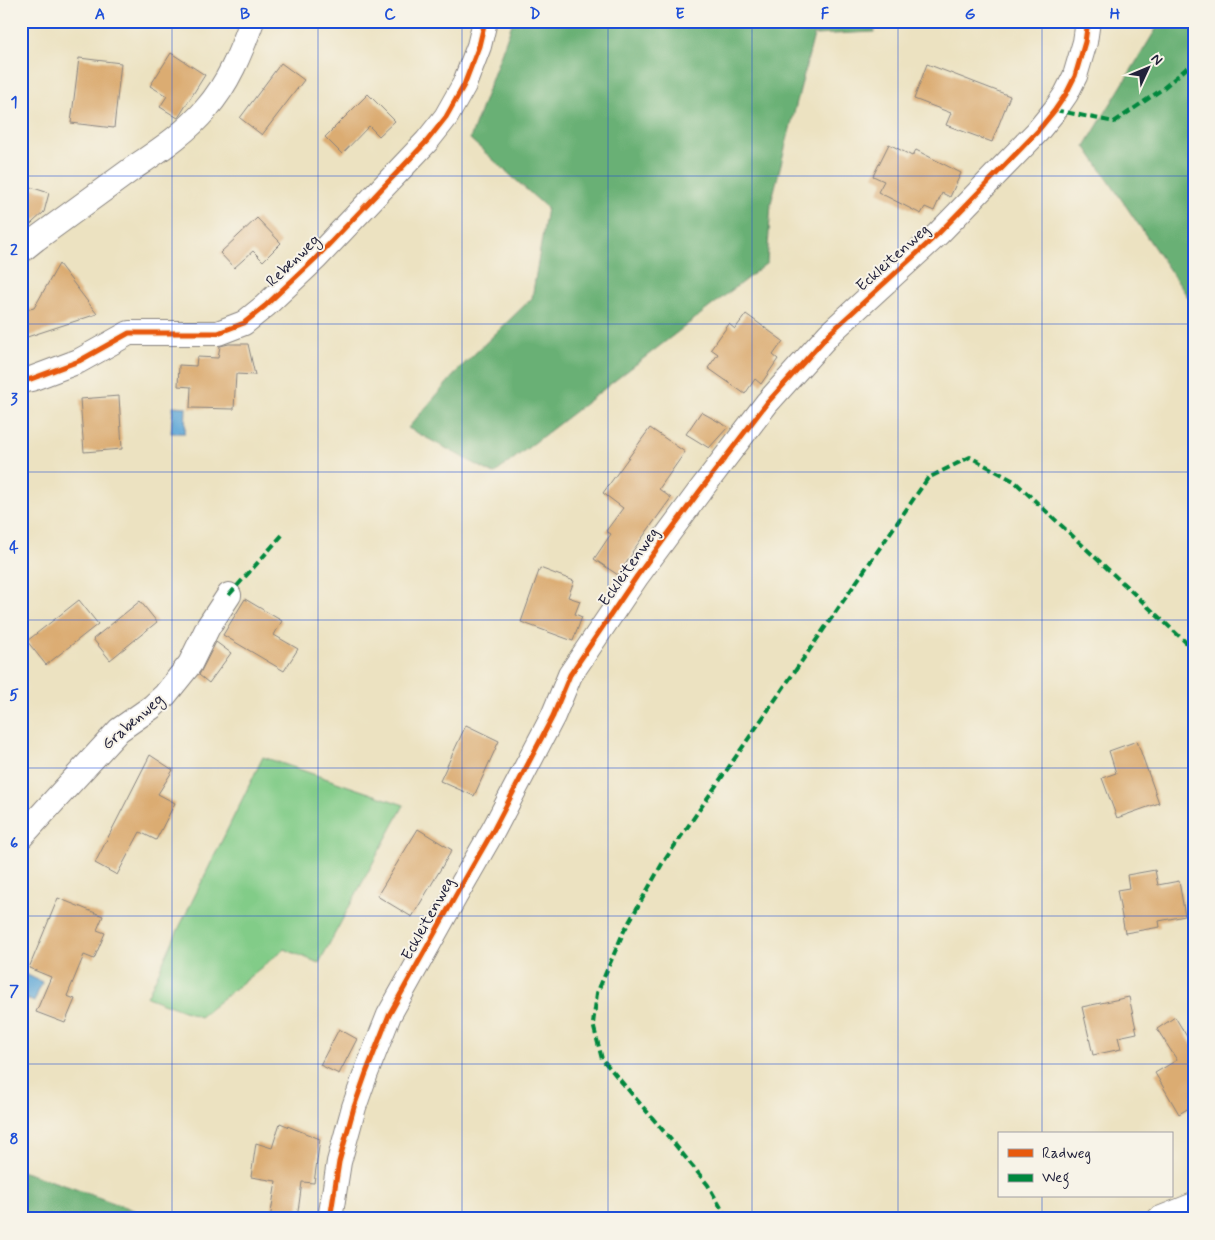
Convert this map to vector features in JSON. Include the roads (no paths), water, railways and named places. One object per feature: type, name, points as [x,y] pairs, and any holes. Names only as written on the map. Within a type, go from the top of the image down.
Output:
[{"type":"street","points":[[21,251],[188,128],[206,110],[224,84],[242,50],[252,21]]},
{"type":"street","name":"Rebenweg","points":[[21,381],[32,379],[79,360],[129,333],[218,334],[244,323],[316,258],[427,141],[446,117],[464,85],[485,21]]},
{"type":"street","name":"Eckleitenweg","points":[[330,1219],[339,1162],[354,1107],[389,1015],[494,830],[553,716],[570,675],[637,576],[766,403],[830,333],[938,234],[1037,132],[1055,110],[1075,76],[1085,42],[1088,21]]},
{"type":"street","name":"Grabenweg","points":[[21,837],[119,730],[152,707],[165,695],[190,664],[208,627],[229,595]]},
{"type":"street","points":[[1159,1219],[1194,1205]]},
{"type":"water","points":[[173,406],[186,407],[185,433],[171,433]]},
{"type":"water","points":[[21,972],[42,982],[34,1002],[21,996]]}]
